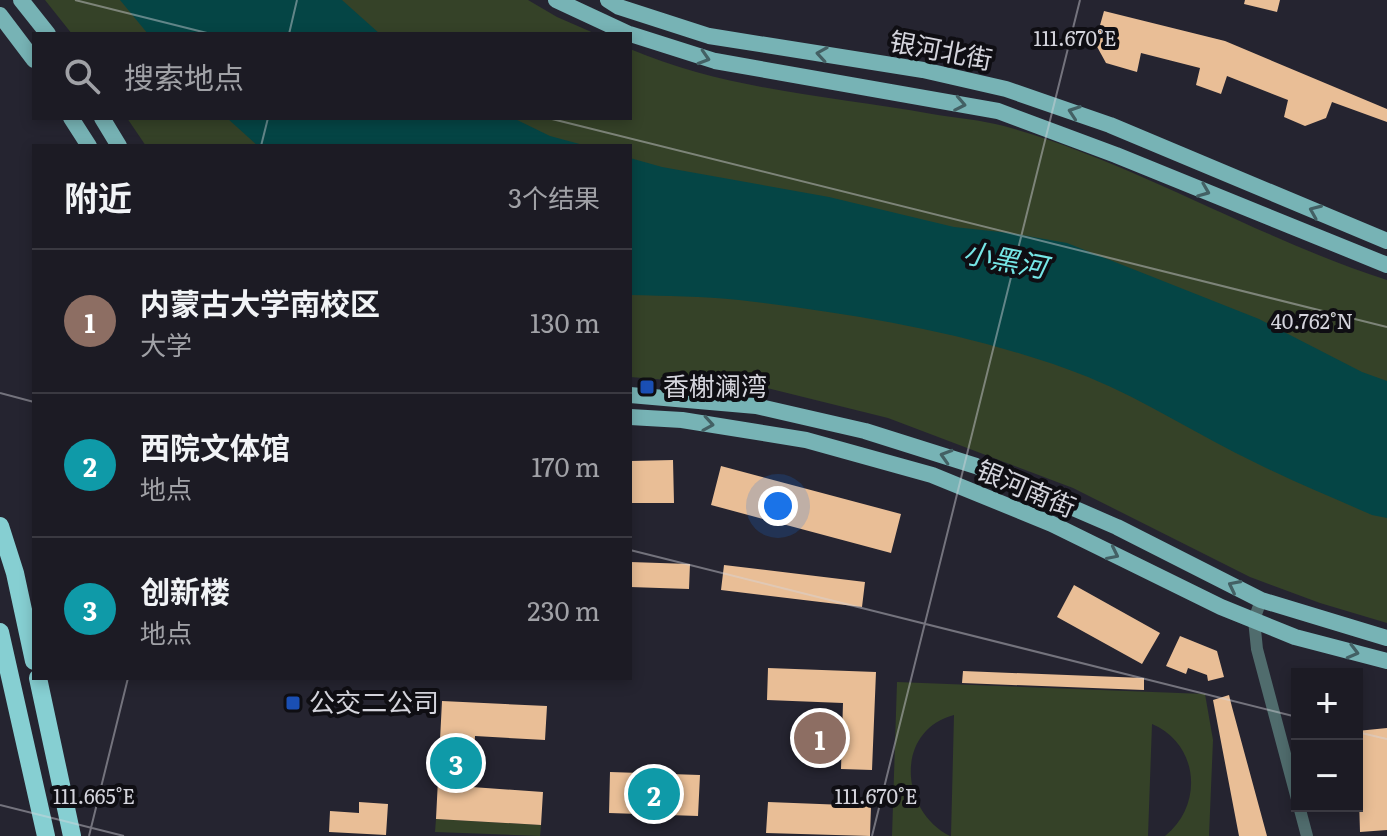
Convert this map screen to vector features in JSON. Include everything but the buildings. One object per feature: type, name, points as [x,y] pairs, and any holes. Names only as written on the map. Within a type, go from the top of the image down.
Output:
[{"type":"highway","points":[[0,526],[15,573],[32,652]]},
{"type":"highway","points":[[0,632],[46,836]]},
{"type":"highway","points":[[38,680],[72,836]]},
{"type":"main road","points":[[21,0],[46,32]]},
{"type":"main road","name":"银河北街","points":[[556,0],[625,32]]},
{"type":"main road","name":"银河北街","points":[[608,0],[619,7],[709,36],[923,70],[1006,89],[1110,125],[1387,241]]},
{"type":"main road","points":[[0,15],[32,57]]},
{"type":"main road","name":"银河北街","points":[[632,35],[715,61],[998,111],[1116,155],[1387,265]]},
{"type":"main road","points":[[72,120],[88,144]]},
{"type":"main road","points":[[103,120],[118,144]]},
{"type":"main road","name":"银河南街","points":[[632,395],[756,406],[865,431],[976,466],[1117,527],[1261,600],[1387,638]]},
{"type":"main road","name":"银河南街","points":[[632,417],[682,420],[806,440],[932,475],[1052,524],[1221,607],[1295,637],[1387,661]]},
{"type":"street","points":[[1261,600],[1254,620],[1257,649],[1291,776]]},
{"type":"street","points":[[1301,812],[1307,836]]},
{"type":"shaded area","points":[[45,0],[528,0],[591,32],[70,32]]},
{"type":"shaded area","points":[[632,50],[666,63],[741,83],[1004,126],[1102,160],[1338,263],[1387,280],[1387,623],[1250,577],[1073,488],[888,418],[767,388],[632,377],[632,144],[145,144],[128,120],[632,120]]},
{"type":"shaded area","points":[[897,682],[1205,694],[1213,740],[1209,836],[1165,836],[1178,823],[1186,808],[1191,776],[1179,746],[1168,733],[1152,724],[1148,836],[951,836],[954,715],[935,724],[921,737],[913,754],[911,772],[913,791],[921,809],[933,824],[950,836],[892,836]]},
{"type":"shaded area","points":[[436,819],[541,825],[540,836],[435,832]]},
{"type":"water","points":[[120,0],[342,0],[378,32],[146,32]]},
{"type":"water","points":[[229,120],[517,120],[550,136],[580,144],[256,144]]},
{"type":"water","name":"小黑河","points":[[632,159],[662,167],[829,197],[954,227],[1067,243],[1259,319],[1362,372],[1387,381],[1387,518],[1372,515],[1270,470],[1110,386],[1047,362],[961,337],[828,312],[684,296],[632,295]]},
{"type":"place","name":"香榭澜湾","points":[[647,387]]},
{"type":"place","name":"公交二公司","points":[[293,703]]},
{"type":"place","name":"内蒙古大学南校区","points":[[820,738]]},
{"type":"place","name":"创新楼","points":[[456,763]]},
{"type":"place","name":"西院文体馆","points":[[654,794]]}]
